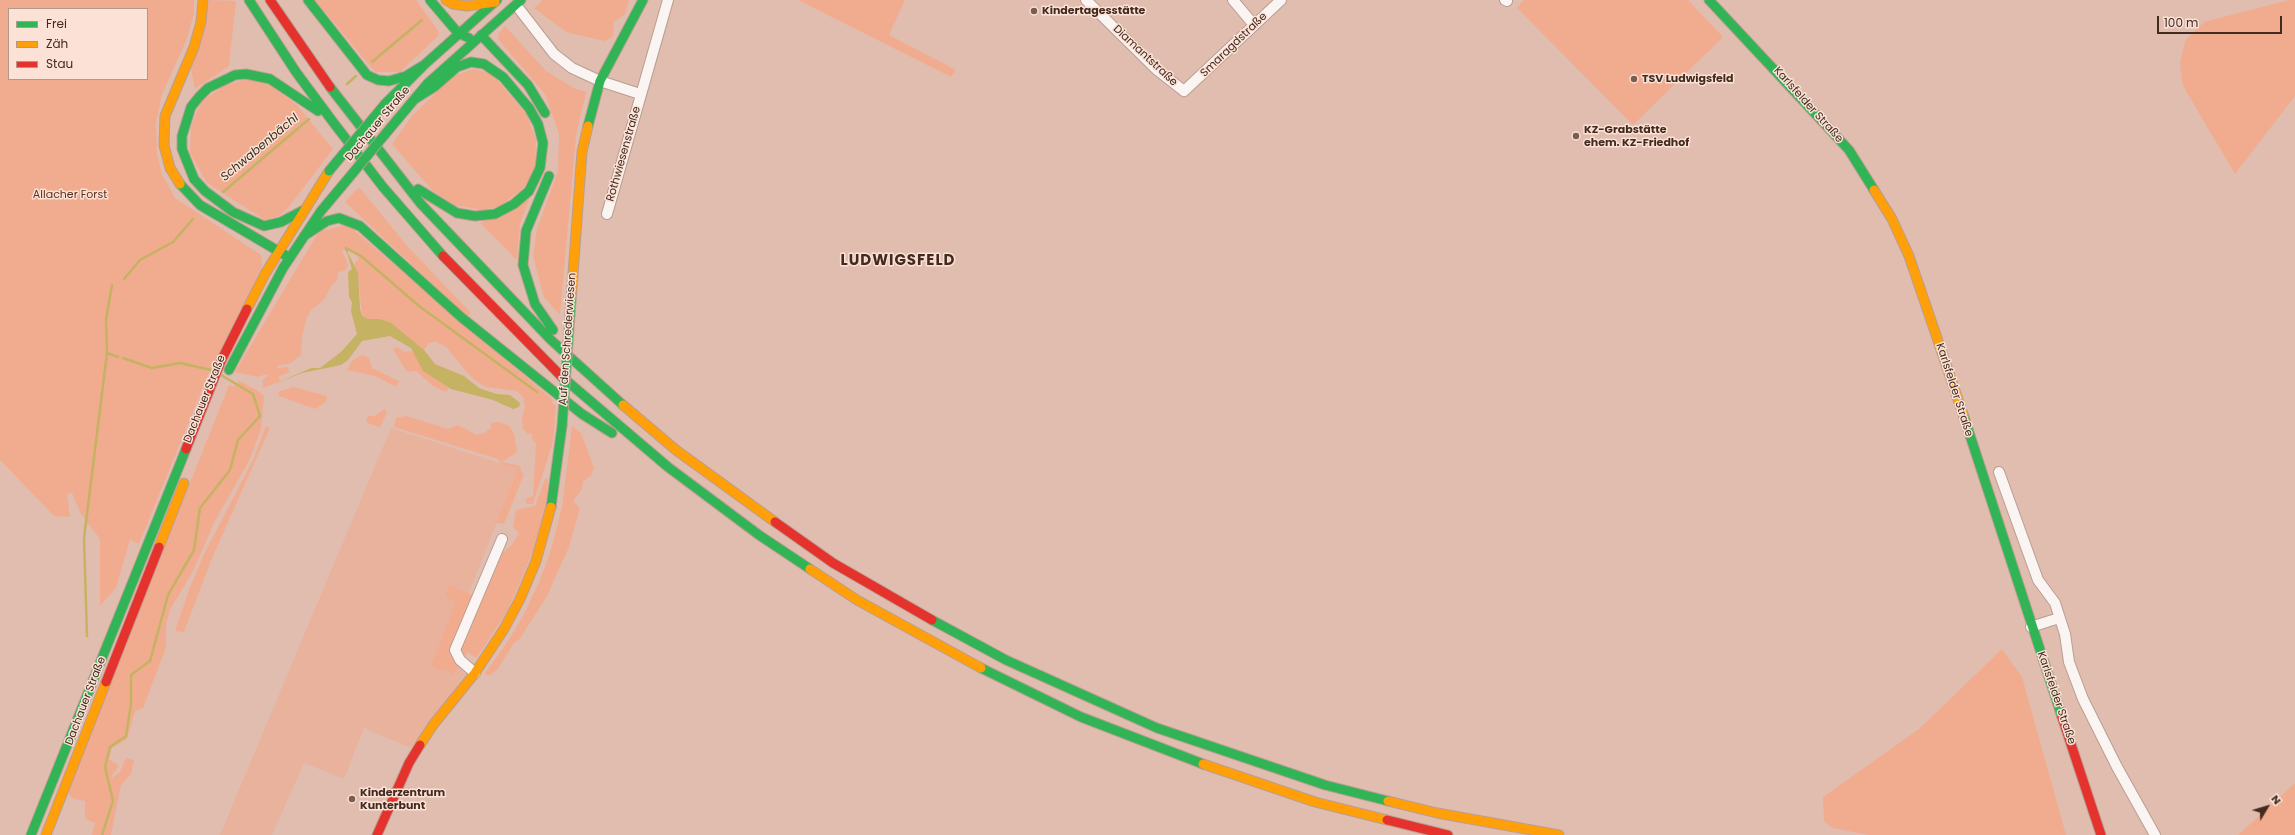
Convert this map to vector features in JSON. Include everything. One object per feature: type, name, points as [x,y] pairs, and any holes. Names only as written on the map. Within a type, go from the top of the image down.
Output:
[{"type":"main road","points":[[203,0],[201,22],[194,47],[180,75],[165,116],[164,145],[170,168],[181,186],[200,205],[290,258]]},
{"type":"main road","points":[[249,0],[296,72],[333,122],[412,222],[506,323],[579,392],[668,467],[759,535],[857,600],[921,637],[1022,690],[1081,717],[1150,745],[1254,783],[1323,804],[1448,835]]},
{"type":"main road","points":[[270,0],[310,60],[397,174],[465,252],[582,370],[640,420],[726,488],[833,563],[940,626],[1055,684],[1157,728],[1325,785],[1437,813],[1559,835]]},
{"type":"main road","points":[[308,0],[367,75],[378,80],[390,81],[406,76],[424,65]]},
{"type":"main road","points":[[430,0],[458,33],[469,38],[479,37]]},
{"type":"main road","points":[[446,0],[453,4],[467,6],[496,1]]},
{"type":"main road","points":[[446,0],[466,18],[479,37],[528,85],[543,106],[548,120]]},
{"type":"main road","name":"Auf den Schrederwiesen","points":[[377,835],[409,763],[433,725],[474,672],[504,629],[520,599],[536,562],[544,538],[556,483],[562,426],[582,152],[588,119],[600,81],[643,0]]},
{"type":"main road","name":"Karlsfelder Straße","points":[[1710,0],[1849,150],[1892,219],[1909,256],[1931,317],[2031,626],[2101,835]]},
{"type":"main road","name":"Dachauer Straße","points":[[31,835],[221,361],[278,252],[329,171],[385,104],[458,33],[466,18],[496,1]]},
{"type":"main road","name":"Dachauer Straße","points":[[226,377],[231,365],[290,258],[304,236],[342,186],[428,83],[479,37],[521,5]]},
{"type":"main road","points":[[397,174],[445,208],[457,213],[475,216],[495,214],[514,204],[529,191],[540,168],[543,143],[534,116],[507,82],[490,66],[477,62],[463,64],[415,99]]},
{"type":"main road","points":[[304,210],[281,222],[264,226],[233,212],[205,191],[194,179],[182,149],[185,122],[191,107],[208,88],[234,76],[246,74],[270,79],[333,122]]},
{"type":"main road","points":[[552,166],[526,231],[523,265],[535,304],[582,370]]},
{"type":"main road","points":[[304,236],[322,224],[339,218],[350,220],[360,226],[415,278],[523,368],[582,414],[668,467]]},
{"type":"main road","name":"Dachauer Straße","points":[[46,835],[188,472]]},
{"type":"street","name":"Rothwiesenstraße","points":[[607,214],[668,0]]},
{"type":"street","name":"Diamantstraße","points":[[1086,0],[1175,86],[1184,91],[1188,89]]},
{"type":"street","points":[[1233,0],[1254,25]]},
{"type":"street","name":"Smaragdstraße","points":[[1188,89],[1280,0]]},
{"type":"street","name":"Rothwiesenstraße","points":[[521,5],[554,54],[572,68],[600,81],[640,94]]},
{"type":"street","points":[[1999,472],[2038,580],[2055,603],[2065,634],[2069,662],[2083,699],[2117,767],[2155,835]]},
{"type":"street","points":[[474,672],[460,660],[455,650],[502,539]]},
{"type":"street","points":[[2031,626],[2060,618]]},
{"type":"shaded area","points":[[346,249],[358,273],[360,309],[362,316],[368,319],[379,319],[390,322],[424,350],[435,364],[464,376],[479,388],[496,394],[510,395],[520,403],[519,407],[513,409],[493,400],[451,389],[423,371],[411,348],[390,336],[362,341],[348,360],[341,365],[302,373],[275,384],[311,368],[320,368],[341,352],[357,334],[351,311],[352,302],[349,297],[348,272],[352,269]]},
{"type":"shaded area","points":[[391,428],[518,469],[449,643],[456,662],[465,675],[411,748],[364,728],[344,779],[304,763],[272,835],[220,835]]},
{"type":"green space","name":"Allacher Forst","points":[[0,0],[194,0],[194,14],[186,41],[162,94],[156,122],[157,154],[162,174],[175,198],[261,255],[262,266],[208,375],[139,544],[130,540],[116,588],[100,606],[100,539],[81,514],[72,493],[67,494],[70,517],[54,516],[0,460]]},
{"type":"green space","points":[[209,0],[236,1],[229,66],[195,89],[191,69]]},
{"type":"green space","points":[[315,0],[416,0],[437,29],[439,35],[400,72],[375,72]]},
{"type":"green space","points":[[543,0],[629,0],[625,14],[614,22],[613,37],[604,41],[566,32],[534,8]]},
{"type":"green space","points":[[798,0],[905,0],[889,35],[956,70],[951,77]]},
{"type":"green space","name":"TSV Ludwigsfeld","points":[[1524,0],[1688,0],[1723,37],[1633,125],[1517,8]]},
{"type":"green space","points":[[2289,0],[2295,0],[2295,96],[2235,174],[2183,86],[2180,63],[2185,41],[2204,22]]},
{"type":"green space","points":[[505,26],[546,71],[574,88],[586,92],[576,136],[560,315],[544,297],[533,256],[537,229],[558,171],[559,134],[545,94],[498,39],[499,33]]},
{"type":"green space","points":[[474,69],[492,74],[527,115],[536,140],[535,171],[523,188],[501,206],[482,210],[454,205],[432,190],[392,144],[412,116],[453,76]]},
{"type":"green space","points":[[246,79],[270,85],[297,105],[333,149],[288,208],[277,217],[265,220],[207,183],[190,153],[191,126],[202,101],[224,86]]},
{"type":"green space","points":[[359,187],[409,248],[471,313],[467,316],[345,202]]},
{"type":"green space","points":[[530,197],[520,224],[517,260],[480,223]]},
{"type":"green space","points":[[348,225],[553,400],[552,403],[556,406],[553,442],[533,504],[527,504],[525,499],[533,496],[536,444],[532,439],[532,433],[528,434],[523,429],[522,419],[525,406],[523,397],[517,391],[486,387],[473,379],[446,347],[436,342],[429,343],[424,350],[390,322],[379,319],[368,319],[362,316],[358,273],[354,265],[359,258],[349,250],[342,250],[348,266],[344,271],[338,272],[337,280],[331,286],[324,300],[311,310],[307,317],[302,337],[301,355],[291,363],[277,366],[277,368],[288,367],[289,372],[278,377],[281,381],[263,388],[263,379],[268,376],[266,374],[258,377],[235,372],[316,236],[321,231]]},
{"type":"green space","points":[[398,347],[404,352],[413,351],[435,379],[449,387],[446,392],[433,386],[416,371],[407,372],[393,349]]},
{"type":"green space","points":[[362,355],[369,358],[372,368],[399,381],[396,387],[375,376],[347,370],[352,361]]},
{"type":"green space","points":[[239,381],[257,390],[264,396],[261,429],[250,459],[215,521],[193,571],[170,610],[166,624],[166,648],[143,708],[135,711],[127,739],[112,748],[109,759],[119,766],[111,777],[112,778],[120,772],[126,758],[134,760],[131,774],[121,785],[111,835],[92,835],[95,823],[87,820],[85,817],[85,801],[74,799],[69,795],[68,789],[229,385],[233,387]]},
{"type":"green space","points":[[293,387],[327,396],[326,402],[315,409],[279,396],[278,392]]},
{"type":"green space","points":[[385,409],[387,412],[381,426],[378,427],[366,422],[368,416],[374,416]]},
{"type":"green space","points":[[406,416],[448,429],[458,425],[477,435],[484,433],[491,428],[491,423],[499,422],[509,426],[514,433],[517,452],[502,462],[520,466],[521,471],[524,474],[504,524],[496,523],[518,469],[502,464],[498,459],[394,427],[396,418]]},
{"type":"green space","points":[[266,426],[270,428],[212,558],[184,632],[175,631],[189,590],[203,556],[253,460]]},
{"type":"green space","points":[[572,426],[581,433],[594,468],[591,476],[583,481],[582,489],[573,501],[580,508],[569,547],[547,596],[519,640],[514,643],[498,669],[490,675],[486,675],[485,673],[510,638],[523,616],[540,580],[550,553],[562,507]]},
{"type":"green space","points":[[548,478],[547,501],[534,549],[508,610],[478,656],[476,658],[468,652],[464,657],[459,650],[499,552],[502,553],[512,545],[519,533],[513,527],[516,510],[535,506],[545,479]]},
{"type":"green space","points":[[449,585],[473,595],[453,643],[459,665],[453,675],[445,668],[442,671],[431,666],[456,602],[445,596]]},
{"type":"green space","points":[[2002,649],[2022,677],[2066,835],[1869,835],[1832,828],[1824,821],[1823,797],[1919,729]]},
{"type":"green space","points":[[2295,783],[2295,835],[2238,835]]},
{"type":"waterway","name":"Schwabenbächl","points":[[372,62],[422,20]]},
{"type":"waterway","name":"Schwabenbächl","points":[[347,84],[356,76]]},
{"type":"waterway","name":"Schwabenbächl","points":[[223,192],[309,119]]},
{"type":"waterway","name":"Schwabenbächl","points":[[124,279],[140,260],[173,242],[193,219]]},
{"type":"waterway","points":[[347,251],[346,248],[361,256],[419,306],[537,392]]},
{"type":"waterway","name":"Schwabenbächl","points":[[112,285],[106,320],[107,353],[118,357]]},
{"type":"waterway","points":[[87,636],[84,538],[107,353]]},
{"type":"waterway","name":"Schwabenbächl","points":[[123,358],[152,368],[180,363],[211,370]]},
{"type":"waterway","name":"Schwabenbächl","points":[[102,835],[113,801],[105,767],[110,747],[126,736],[131,704],[131,675],[150,661],[168,595],[194,550],[200,508],[230,470],[238,440],[260,416],[253,394],[221,375]]},
{"type":"traffic: fast","points":[[249,0],[296,72],[333,122],[383,187],[443,256]]},
{"type":"traffic: fast","points":[[308,0],[367,75],[378,80],[389,81],[406,76],[424,65]]},
{"type":"traffic: fast","points":[[430,0],[458,33],[469,38]]},
{"type":"traffic: fast","points":[[385,104],[424,65],[497,0]]},
{"type":"traffic: fast","points":[[397,120],[428,83],[521,0]]},
{"type":"traffic: fast","points":[[588,126],[600,81],[643,0]]},
{"type":"traffic: fast","points":[[1709,0],[1849,150],[1874,190]]},
{"type":"traffic: fast","points":[[481,35],[528,85],[545,113]]},
{"type":"traffic: fast","points":[[415,99],[434,87],[457,67],[471,62],[484,64],[503,77],[529,108],[538,124],[543,143],[540,168],[529,191],[514,204],[495,214],[475,216],[457,213],[418,189]]},
{"type":"traffic: fast","points":[[304,210],[281,222],[264,226],[233,212],[205,191],[194,179],[182,149],[182,136],[191,107],[199,97],[208,88],[235,75],[246,74],[270,79],[318,111]]},
{"type":"traffic: fast","points":[[330,87],[421,204],[551,340],[623,405]]},
{"type":"traffic: fast","points":[[329,171],[385,104]]},
{"type":"traffic: fast","points":[[342,186],[397,120]]},
{"type":"traffic: fast","points":[[549,176],[526,231],[523,265],[535,304],[553,330]]},
{"type":"traffic: fast","points":[[180,184],[200,205],[290,258]]},
{"type":"traffic: fast","points":[[229,370],[283,268],[321,211],[342,186]]},
{"type":"traffic: fast","points":[[304,236],[327,221],[339,218],[360,226],[461,317],[582,414],[612,433]]},
{"type":"traffic: fast","points":[[562,426],[571,301]]},
{"type":"traffic: fast","points":[[561,376],[668,467],[759,535],[810,569]]},
{"type":"traffic: fast","points":[[1964,417],[2062,717]]},
{"type":"traffic: fast","points":[[551,507],[562,426]]},
{"type":"traffic: fast","points":[[31,835],[186,449]]},
{"type":"traffic: fast","points":[[932,620],[1006,660],[1157,728],[1325,785],[1388,801]]},
{"type":"traffic: fast","points":[[981,668],[1081,717],[1203,764]]},
{"type":"traffic: slow","points":[[180,184],[170,168],[164,145],[165,116],[194,47],[201,22],[203,0]]},
{"type":"traffic: slow","points":[[446,0],[453,4],[467,6],[495,2]]},
{"type":"traffic: slow","points":[[571,301],[582,152],[588,126]]},
{"type":"traffic: slow","points":[[247,309],[265,274],[329,171]]},
{"type":"traffic: slow","points":[[1874,190],[1892,219],[1909,256],[1964,417]]},
{"type":"traffic: slow","points":[[623,405],[676,450],[775,522]]},
{"type":"traffic: slow","points":[[159,547],[184,483]]},
{"type":"traffic: slow","points":[[420,745],[433,725],[475,673],[504,629],[520,599],[536,561],[551,507]]},
{"type":"traffic: slow","points":[[810,569],[857,600],[981,668]]},
{"type":"traffic: slow","points":[[46,835],[106,682]]},
{"type":"traffic: slow","points":[[1203,764],[1315,802],[1387,820]]},
{"type":"traffic: slow","points":[[1388,801],[1437,813],[1559,835]]},
{"type":"traffic: jam","points":[[270,0],[330,87]]},
{"type":"traffic: jam","points":[[443,256],[561,376]]},
{"type":"traffic: jam","points":[[186,449],[221,361],[247,309]]},
{"type":"traffic: jam","points":[[775,522],[833,563],[932,620]]},
{"type":"traffic: jam","points":[[106,682],[159,547]]},
{"type":"traffic: jam","points":[[2062,717],[2101,835]]},
{"type":"traffic: jam","points":[[377,835],[409,763],[420,745]]},
{"type":"traffic: jam","points":[[1387,820],[1448,835]]},
{"type":"place","name":"Kindertagesstätte","points":[[1034,11]]},
{"type":"place","name":"TSV Ludwigsfeld","points":[[1634,79]]},
{"type":"place","name":"KZ-Grabstätte ehem. KZ-Friedhof","points":[[1576,136]]},
{"type":"place","name":"Kinderzentrum Kunterbunt","points":[[352,799]]},
{"type":"district","name":"LUDWIGSFELD","points":[[898,261]]}]
